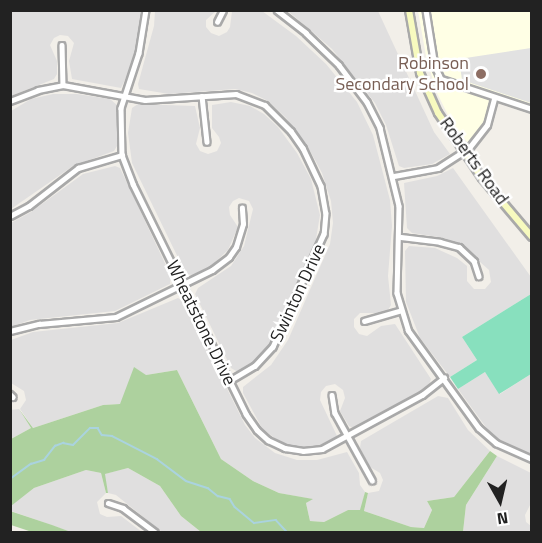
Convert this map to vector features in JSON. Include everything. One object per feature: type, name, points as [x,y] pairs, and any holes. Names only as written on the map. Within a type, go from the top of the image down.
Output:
[{"type":"main road","name":"Roberts Road","points":[[409,10],[420,73],[438,113],[464,153],[531,237]]},
{"type":"street","name":"Wheatstone Drive","points":[[146,10],[142,40],[124,96],[120,121],[122,155],[133,184],[252,424],[276,444],[293,450],[313,451],[348,437],[422,395],[444,378]]},
{"type":"street","points":[[217,22],[223,10]]},
{"type":"street","points":[[277,10],[322,48],[355,85],[374,115],[394,176],[399,206],[400,237],[396,276],[400,311],[416,343],[486,435],[506,449],[531,459]]},
{"type":"street","points":[[426,10],[435,69],[441,79],[531,109]]},
{"type":"street","points":[[62,45],[63,85]]},
{"type":"street","name":"Swinton Drive","points":[[10,101],[38,90],[63,85],[154,100],[202,96],[244,96],[272,111],[303,148],[319,180],[326,204],[323,239],[277,340],[261,362],[230,381]]},
{"type":"street","points":[[202,96],[207,142]]},
{"type":"street","points":[[394,176],[433,170],[464,153],[487,125],[494,98]]},
{"type":"street","points":[[10,216],[29,206],[78,168],[122,155]]},
{"type":"street","points":[[10,331],[31,325],[116,316],[217,268],[232,253],[240,238],[244,219],[242,208]]},
{"type":"street","points":[[400,237],[440,242],[459,248],[474,261],[479,276]]},
{"type":"street","points":[[364,321],[400,311]]},
{"type":"street","points":[[332,395],[332,407],[372,480]]},
{"type":"street","points":[[108,503],[123,508],[154,532]]},
{"type":"shaded area","points":[[11,11],[143,11],[132,65],[121,88],[72,79],[69,61],[74,43],[68,36],[60,35],[54,38],[50,45],[57,61],[57,74],[54,79],[11,96]]},
{"type":"shaded area","points":[[155,11],[216,11],[206,20],[206,27],[211,33],[219,36],[227,32],[230,27],[232,11],[262,11],[296,36],[326,64],[357,102],[373,135],[390,200],[392,226],[388,276],[391,305],[388,310],[378,313],[360,313],[354,319],[354,327],[359,334],[367,336],[381,326],[395,324],[431,379],[429,385],[422,391],[355,429],[349,426],[340,411],[345,398],[343,390],[335,384],[326,386],[321,392],[320,400],[337,436],[330,442],[314,447],[295,447],[277,440],[262,428],[243,393],[243,387],[271,365],[288,340],[330,244],[333,223],[331,201],[322,173],[308,147],[286,118],[268,101],[252,93],[235,89],[169,94],[139,89],[138,84],[154,26]]},
{"type":"shaded area","points":[[288,11],[378,11],[434,132],[450,154],[432,164],[404,168],[399,166],[386,125],[375,103],[332,49]]},
{"type":"shaded area","name":"Robinson Secondary School","points":[[418,11],[531,11],[531,111],[496,100],[485,130],[471,147],[452,123],[436,91],[426,56]]},
{"type":"shaded area","points":[[531,48],[531,103],[462,80],[459,59]]},
{"type":"shaded area","points":[[53,94],[77,94],[110,99],[117,105],[117,146],[114,151],[73,166],[11,209],[11,111],[31,99]]},
{"type":"shaded area","points":[[231,102],[250,106],[264,114],[278,127],[297,153],[311,179],[320,215],[315,245],[274,342],[258,361],[238,372],[231,368],[195,294],[198,288],[231,266],[244,246],[253,209],[249,201],[239,198],[233,201],[229,207],[230,215],[238,227],[228,250],[210,267],[192,275],[186,274],[132,163],[128,133],[132,108],[138,104],[195,106],[200,128],[196,144],[200,151],[208,154],[217,151],[221,143],[212,128],[212,105]]},
{"type":"shaded area","points":[[115,166],[120,168],[171,276],[170,284],[115,311],[30,320],[11,327],[11,223],[31,212],[83,174]]},
{"type":"shaded area","points":[[453,168],[531,277],[531,294],[462,337],[477,360],[450,377],[420,338],[406,302],[405,251],[409,246],[435,248],[457,258],[467,266],[467,281],[474,289],[485,289],[491,282],[489,270],[461,245],[444,238],[412,233],[407,228],[404,183],[437,176]]},
{"type":"shaded area","points":[[178,298],[184,302],[245,425],[255,438],[275,453],[297,460],[317,460],[347,452],[359,473],[360,485],[365,492],[361,510],[348,510],[324,522],[310,521],[306,503],[312,499],[279,493],[253,481],[221,459],[177,370],[146,375],[120,404],[103,405],[33,428],[20,409],[26,400],[24,391],[11,383],[11,340],[33,332],[118,323]]},
{"type":"shaded area","points":[[485,372],[500,394],[531,374],[531,455],[501,441],[488,430],[458,389]]},
{"type":"shaded area","points":[[438,396],[448,398],[468,430],[490,451],[454,497],[427,501],[432,510],[424,528],[411,527],[364,511],[368,493],[379,491],[383,480],[380,473],[370,467],[360,448],[361,441]]},
{"type":"shaded area","points":[[19,409],[31,428],[11,439],[10,410]]},
{"type":"shaded area","points":[[497,456],[531,473],[531,503],[525,515],[526,522],[531,526],[531,532],[463,532],[466,505]]},
{"type":"shaded area","points":[[128,468],[160,486],[181,516],[201,532],[162,532],[116,495],[108,493],[104,474]]},
{"type":"shaded area","points":[[86,470],[101,473],[106,493],[97,502],[100,514],[107,517],[121,516],[142,532],[71,532],[11,511],[10,506],[34,488]]},
{"type":"green space","points":[[531,294],[531,374],[499,394],[485,372],[458,389],[450,377],[477,360],[462,337]]},
{"type":"green space","points":[[134,367],[146,375],[177,370],[221,459],[253,481],[279,493],[313,499],[306,503],[310,521],[324,522],[348,510],[360,510],[365,492],[368,493],[364,511],[411,527],[424,528],[432,510],[427,501],[454,497],[490,451],[497,456],[466,505],[463,532],[201,532],[181,516],[160,486],[128,468],[105,474],[108,493],[106,493],[101,473],[86,470],[34,488],[11,506],[11,439],[31,428],[19,409],[33,428],[103,405],[120,404]]},
{"type":"green space","points":[[10,511],[71,532],[32,532],[11,525]]},
{"type":"waterway","points":[[10,479],[31,464],[44,460],[55,446],[63,443],[73,445],[90,428],[98,428],[102,435],[112,436],[157,459],[186,481],[208,488],[218,496],[230,499],[235,507],[254,523],[276,520],[287,532]]},
{"type":"place","name":"Robinson Secondary School","points":[[481,74]]}]
